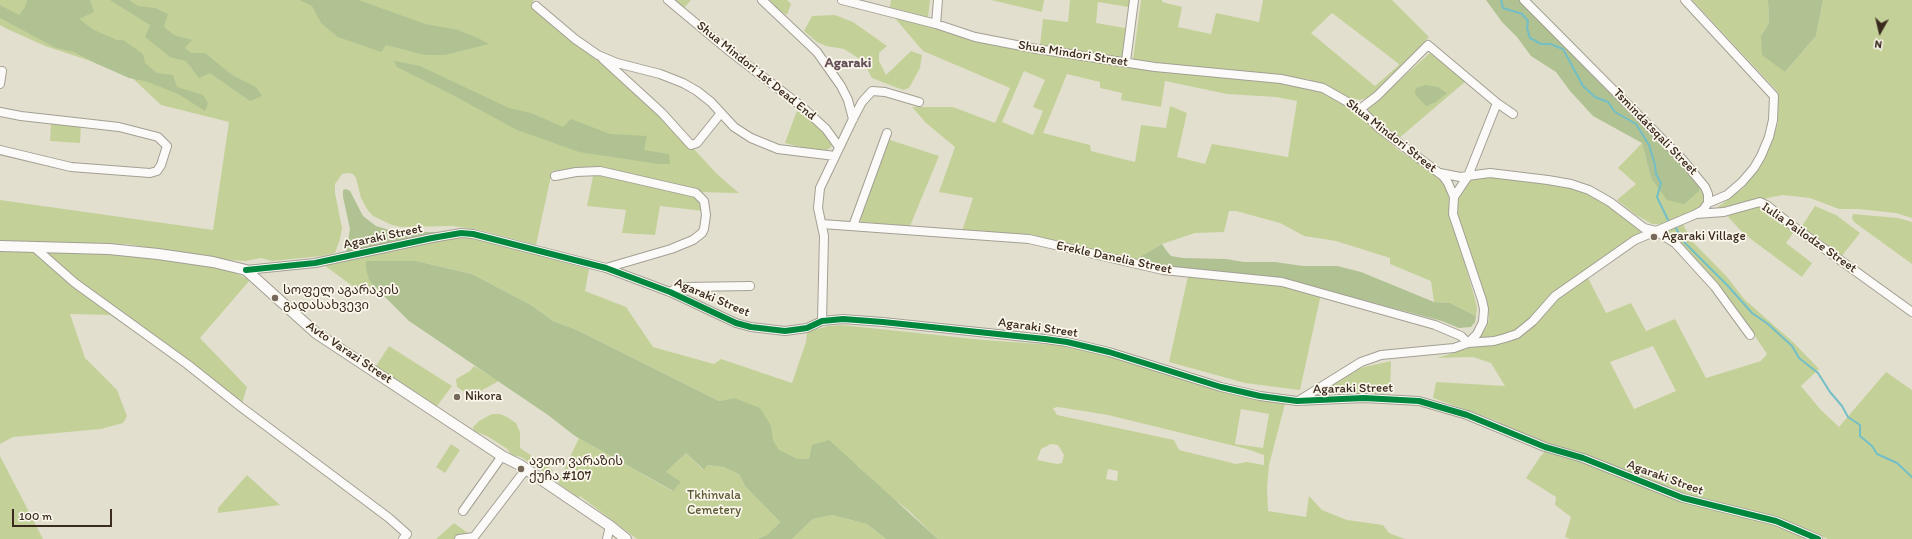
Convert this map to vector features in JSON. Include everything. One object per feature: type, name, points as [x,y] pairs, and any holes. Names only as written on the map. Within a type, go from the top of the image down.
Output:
[{"type":"street","name":"Shua Mindori 1st Dead End","points":[[668,0],[728,50],[801,106],[826,129],[838,147]]},
{"type":"street","points":[[762,0],[816,52],[841,86],[848,100],[853,119]]},
{"type":"street","name":"Shua Mindori Street","points":[[842,0],[936,24],[982,38],[1037,49],[1126,61],[1155,67],[1282,79],[1308,84],[1323,88],[1360,108],[1379,128],[1410,153],[1439,173],[1448,183],[1454,197],[1453,214],[1484,309],[1483,322],[1477,334],[1468,343]]},
{"type":"street","points":[[936,24],[938,0]]},
{"type":"street","points":[[1126,61],[1134,0]]},
{"type":"street","name":"Tsmindatsqali Street","points":[[1524,0],[1682,159],[1705,187],[1708,194],[1708,203]]},
{"type":"street","points":[[1297,401],[1351,368],[1381,355],[1454,348],[1468,343],[1494,341],[1517,334],[1548,302],[1585,274],[1635,240],[1696,214],[1703,210],[1708,203],[1727,195],[1742,182],[1754,168],[1769,137],[1774,96],[1685,0]]},
{"type":"street","points":[[536,6],[598,54],[662,113],[691,145],[696,143],[721,113]]},
{"type":"street","points":[[1360,108],[1377,96],[1428,45],[1497,103],[1513,114]]},
{"type":"street","points":[[598,54],[617,63],[653,72],[683,83],[697,91],[734,126],[751,138],[778,149],[835,156]]},
{"type":"street","points":[[0,84],[2,71]]},
{"type":"street","points":[[822,321],[824,236],[818,208],[818,197],[820,188],[838,147],[862,102],[872,91],[885,92],[919,102]]},
{"type":"street","points":[[1454,197],[1468,176],[1497,103]]},
{"type":"street","points":[[0,112],[21,116],[119,127],[158,137],[167,146],[161,165],[157,171],[150,173],[71,167],[0,150]]},
{"type":"street","points":[[853,226],[887,133]]},
{"type":"street","points":[[555,176],[600,170],[696,193],[704,201],[706,215],[704,229],[702,233],[693,240],[671,249],[606,268]]},
{"type":"street","points":[[1439,173],[1453,176],[1468,176],[1490,173],[1571,184],[1589,190],[1610,202],[1644,228],[1656,231],[1675,244],[1715,287],[1750,335]]},
{"type":"street","name":"Iulia Pailodze Street","points":[[1696,214],[1724,212],[1760,202],[1768,206],[1790,224],[1912,312]]},
{"type":"street","name":"Erekle Danelia Street","points":[[822,224],[1029,239],[1164,270],[1282,282],[1435,325],[1461,336],[1468,343]]},
{"type":"street","name":"Agaraki Street","points":[[246,270],[320,262],[389,246],[461,234],[473,234],[606,268],[670,292],[736,323],[751,327],[785,331],[807,328],[822,321],[843,319],[1067,342],[1109,352],[1221,387],[1260,396],[1297,401],[1349,398],[1418,401],[1438,406],[1545,447],[1582,458],[1683,498],[1776,521],[1818,539]]},
{"type":"street","name":"Avto Varazi Street","points":[[0,246],[109,249],[213,262],[246,270],[316,333],[502,456],[526,469],[610,526],[626,539]]},
{"type":"street","points":[[34,247],[75,283],[187,364],[241,407],[389,518],[407,534],[404,538]]},
{"type":"street","points":[[670,292],[677,288],[685,287],[750,286]]},
{"type":"street","points":[[463,511],[502,456]]},
{"type":"street","points":[[459,539],[475,538],[526,469]]},
{"type":"street","points":[[607,539],[610,526]]},
{"type":"green space","points":[[0,0],[534,0],[531,4],[597,56],[692,147],[718,175],[739,193],[695,192],[702,202],[703,211],[660,206],[655,235],[622,233],[626,210],[587,206],[595,166],[552,171],[536,245],[479,230],[453,226],[402,227],[392,225],[373,216],[367,209],[361,198],[356,178],[353,174],[349,173],[342,174],[335,184],[335,193],[342,228],[340,239],[335,253],[322,256],[272,261],[261,258],[245,261],[214,259],[127,244],[0,241],[0,200],[213,230],[229,122],[161,105],[127,73],[45,46],[5,28],[0,25]]},
{"type":"green space","points":[[27,0],[90,0],[94,12],[79,19],[94,30],[117,40],[123,40],[143,54],[145,63],[157,73],[173,75],[177,87],[203,95],[208,103],[205,111],[178,94],[148,82],[129,78],[74,52],[56,48],[0,18],[0,5],[19,15],[25,7]]},
{"type":"green space","points":[[110,0],[129,0],[138,6],[155,8],[168,14],[164,27],[174,35],[192,40],[185,48],[191,53],[205,53],[232,75],[256,87],[262,96],[250,101],[210,73],[199,78],[186,61],[170,57],[145,37],[150,25]]},
{"type":"green space","points":[[299,0],[359,0],[425,24],[458,30],[489,44],[445,55],[425,55],[386,45],[381,52],[338,37],[321,23],[312,6]]},
{"type":"green space","points":[[675,0],[691,0],[684,8]]},
{"type":"green space","points":[[770,0],[787,0],[791,4],[787,15],[777,9]]},
{"type":"green space","points":[[891,0],[930,0],[928,17],[890,7]]},
{"type":"green space","points":[[991,0],[1044,0],[1042,12]]},
{"type":"green space","points":[[1070,0],[1137,0],[1135,8],[1098,2],[1096,23],[1131,29],[1127,59],[1040,45],[1043,19],[1068,22]]},
{"type":"green space","points":[[1141,0],[1162,0],[1162,2],[1182,7],[1178,27],[1211,34],[1216,13],[1259,22],[1263,0],[1392,0],[1429,37],[1373,96],[1360,100],[1349,98],[1308,79],[1156,64],[1133,60]],"holes":[[[1332,13],[1399,64],[1375,86],[1311,33]]]},
{"type":"green space","points":[[1486,0],[1521,0],[1698,180],[1699,191],[1684,204],[1667,200],[1651,178],[1642,143],[1593,116],[1570,91],[1556,72],[1531,56],[1517,37],[1502,22]]},
{"type":"green space","points":[[1692,0],[1768,0],[1769,23],[1761,36],[1785,72],[1816,36],[1823,0],[1912,0],[1912,218],[1896,213],[1858,209],[1839,209],[1810,198],[1782,195],[1718,209],[1718,207],[1743,188],[1762,164],[1778,123],[1778,92]]},
{"type":"green space","points":[[1768,0],[1823,0],[1816,36],[1785,72],[1762,55],[1761,36],[1769,23]]},
{"type":"green space","points":[[835,15],[853,22],[887,46],[879,53],[879,61],[886,75],[911,51],[922,55],[920,68],[909,88],[903,90],[872,78],[863,61],[844,49],[826,46],[817,42],[804,31],[812,16]]},
{"type":"green space","points":[[893,16],[975,40],[1188,73],[1280,83],[1305,87],[1321,92],[1353,110],[1397,149],[1437,175],[1444,184],[1448,191],[1450,214],[1474,295],[1477,308],[1476,316],[1450,303],[1434,302],[1431,281],[1390,264],[1390,258],[1336,241],[1304,236],[1280,223],[1236,211],[1229,211],[1224,232],[1195,233],[1162,244],[1134,260],[962,231],[973,198],[939,192],[955,147],[926,123],[912,107],[953,107],[995,123],[1010,88],[923,51]],"holes":[[[1024,71],[1045,80],[1033,107],[1043,111],[1033,135],[1002,122]],[[1067,74],[1100,82],[1100,88],[1122,93],[1121,100],[1161,107],[1165,81],[1227,94],[1276,97],[1297,101],[1288,157],[1212,144],[1205,164],[1177,157],[1187,113],[1170,106],[1166,128],[1141,125],[1135,162],[1091,151],[1090,145],[1043,133]]]},
{"type":"green space","points":[[1431,52],[1466,81],[1398,139],[1369,114],[1368,109]]},
{"type":"green space","points":[[394,61],[420,66],[509,108],[531,113],[563,127],[571,119],[610,134],[647,136],[644,150],[669,154],[670,164],[659,164],[579,152],[517,130],[397,67]]},
{"type":"green space","points":[[1425,85],[1438,87],[1447,93],[1436,102],[1426,106],[1415,94],[1416,88]]},
{"type":"green space","points":[[798,108],[821,126],[833,144],[830,148],[827,150],[816,151],[785,143]]},
{"type":"green space","points":[[51,123],[81,125],[80,143],[50,141]]},
{"type":"green space","points":[[887,139],[939,156],[910,226],[861,222],[860,212]]},
{"type":"green space","points":[[1642,143],[1651,178],[1698,180],[1706,196],[1708,206],[1666,224],[1652,224],[1636,215],[1617,200],[1636,184],[1618,168]]},
{"type":"green space","points":[[1480,175],[1560,184],[1596,196],[1638,228],[1641,233],[1575,278],[1514,333],[1475,341],[1486,328],[1489,320],[1488,309],[1457,216],[1456,201],[1465,184],[1472,178]]},
{"type":"green space","points":[[346,189],[350,191],[363,216],[376,226],[389,230],[446,232],[346,253],[350,229],[343,197],[343,190]]},
{"type":"green space","points":[[1758,205],[1765,208],[1795,230],[1786,243],[1812,263],[1802,277],[1744,234],[1728,217],[1731,213]]},
{"type":"green space","points":[[1815,206],[1836,215],[1860,233],[1841,257],[1800,229]]},
{"type":"green space","points":[[1853,214],[1898,218],[1912,222],[1912,264],[1854,222],[1852,218]]},
{"type":"green space","points":[[1683,224],[1691,240],[1728,278],[1744,299],[1794,343],[1819,369],[1801,386],[1820,409],[1839,427],[1886,372],[1912,390],[1912,539],[1828,539],[1779,518],[1705,500],[1647,480],[1587,455],[1528,437],[1513,431],[1497,421],[1433,398],[1436,382],[1505,386],[1491,363],[1473,357],[1437,358],[1472,347],[1518,338],[1551,302],[1587,276],[1606,313],[1631,303],[1646,331],[1675,319],[1706,378],[1761,361],[1767,354],[1753,333],[1665,231]],"holes":[[[1653,346],[1676,391],[1634,409],[1610,362]]]},
{"type":"green space","points":[[465,235],[589,269],[585,291],[626,307],[653,347],[714,364],[721,359],[792,383],[806,342],[807,332],[828,326],[842,325],[984,340],[1068,346],[1104,354],[1235,395],[1285,404],[1269,465],[1267,488],[1268,511],[1306,517],[1309,496],[1322,510],[1347,520],[1383,525],[1389,533],[1405,539],[938,539],[908,510],[881,489],[858,466],[809,459],[798,459],[779,451],[773,440],[734,398],[719,401],[577,330],[553,321],[531,305],[472,274],[416,261],[394,261],[370,282],[380,292],[355,288],[324,265],[367,254]],"holes":[[[1058,407],[1108,415],[1247,449],[1264,455],[1264,465],[1247,462],[1236,464],[1179,450],[1174,440],[1057,415],[1053,408]],[[1241,409],[1269,414],[1263,448],[1235,444]],[[1051,444],[1058,445],[1064,455],[1062,463],[1057,464],[1037,460],[1041,449]],[[1108,469],[1118,471],[1117,481],[1106,479]]]},
{"type":"green space","points":[[1162,244],[1171,256],[1183,258],[1226,259],[1244,262],[1275,262],[1303,266],[1337,266],[1361,272],[1434,302],[1450,303],[1476,316],[1475,322],[1471,327],[1459,328],[1442,321],[1302,284],[1166,267],[1134,260]]},
{"type":"green space","points":[[0,246],[213,262],[250,280],[200,338],[247,387],[241,407],[187,364],[177,363],[110,315],[70,314],[85,358],[117,390],[127,416],[123,423],[101,429],[13,437],[0,444]]},
{"type":"green space","points":[[366,261],[416,261],[472,274],[531,305],[553,321],[577,330],[719,401],[734,398],[760,408],[771,426],[773,440],[779,450],[798,459],[809,459],[812,445],[829,440],[938,539],[886,539],[867,524],[832,515],[813,519],[792,539],[757,539],[767,535],[780,522],[745,486],[739,474],[723,467],[707,465],[704,470],[686,453],[666,472],[681,482],[673,491],[575,436],[548,415],[409,321],[370,282],[366,269]]},
{"type":"green space","points":[[1188,276],[1266,283],[1321,294],[1300,390],[1245,383],[1169,362]]},
{"type":"green space","points":[[389,346],[452,386],[437,406],[376,366]]},
{"type":"green space","points":[[1391,361],[1390,393],[1324,398],[1317,396],[1349,373],[1364,367]]},
{"type":"green space","points":[[474,366],[499,381],[475,394],[473,391],[466,393],[457,387],[456,379],[470,371]]},
{"type":"green space","points":[[492,414],[500,414],[516,423],[520,432],[520,448],[553,470],[550,476],[521,457],[512,455],[506,448],[487,436],[474,431],[473,427],[479,421]]},
{"type":"green space","name":"Tkhinvala Cemetery","points":[[579,438],[672,491],[666,472],[686,453],[703,470],[707,465],[723,467],[739,474],[745,486],[780,522],[767,535],[757,539],[637,539],[580,496],[579,498],[558,483]]},
{"type":"green space","points":[[451,444],[460,450],[445,473],[436,467]]},
{"type":"green space","points":[[1547,449],[1743,516],[1793,530],[1811,539],[1570,539],[1565,537],[1571,517],[1555,505],[1556,497],[1526,478]]},
{"type":"green space","points":[[0,456],[27,508],[43,539],[0,539]]},
{"type":"green space","points":[[247,475],[280,505],[218,513],[218,508]]},
{"type":"green space","points":[[832,515],[867,524],[886,539],[792,539],[813,519]]},
{"type":"green space","points":[[454,523],[476,539],[436,539]]},
{"type":"waterway","points":[[1501,0],[1503,8],[1522,14],[1528,21],[1527,28],[1530,38],[1541,44],[1550,44],[1563,49],[1583,86],[1595,97],[1608,102],[1615,112],[1636,124],[1649,145],[1656,174],[1661,183],[1657,197],[1668,220]]},
{"type":"waterway","points":[[1675,226],[1682,240],[1728,286],[1752,313],[1768,324],[1792,346],[1799,358],[1818,373],[1830,392],[1842,406],[1848,417],[1860,425],[1860,436],[1872,446],[1877,454],[1897,463],[1912,477]]},
{"type":"cycle path","points":[[246,270],[315,263],[432,238],[461,233],[473,234],[606,268],[670,292],[736,323],[751,327],[785,331],[807,328],[822,321],[843,319],[1045,339],[1067,342],[1109,352],[1221,387],[1260,396],[1297,401],[1364,398],[1419,401],[1467,415],[1545,447],[1583,458],[1683,498],[1776,521],[1818,539]]},
{"type":"place","name":"Agaraki Village","points":[[1654,237]]},
{"type":"place","name":"სოფელ აგარაკის გადასახვევი","points":[[275,298]]},
{"type":"place","name":"Nikora","points":[[457,397]]},
{"type":"place","name":"ავთო ვარაზის ქუჩა #107","points":[[521,469]]},
{"type":"district","name":"Agaraki","points":[[848,63]]}]
